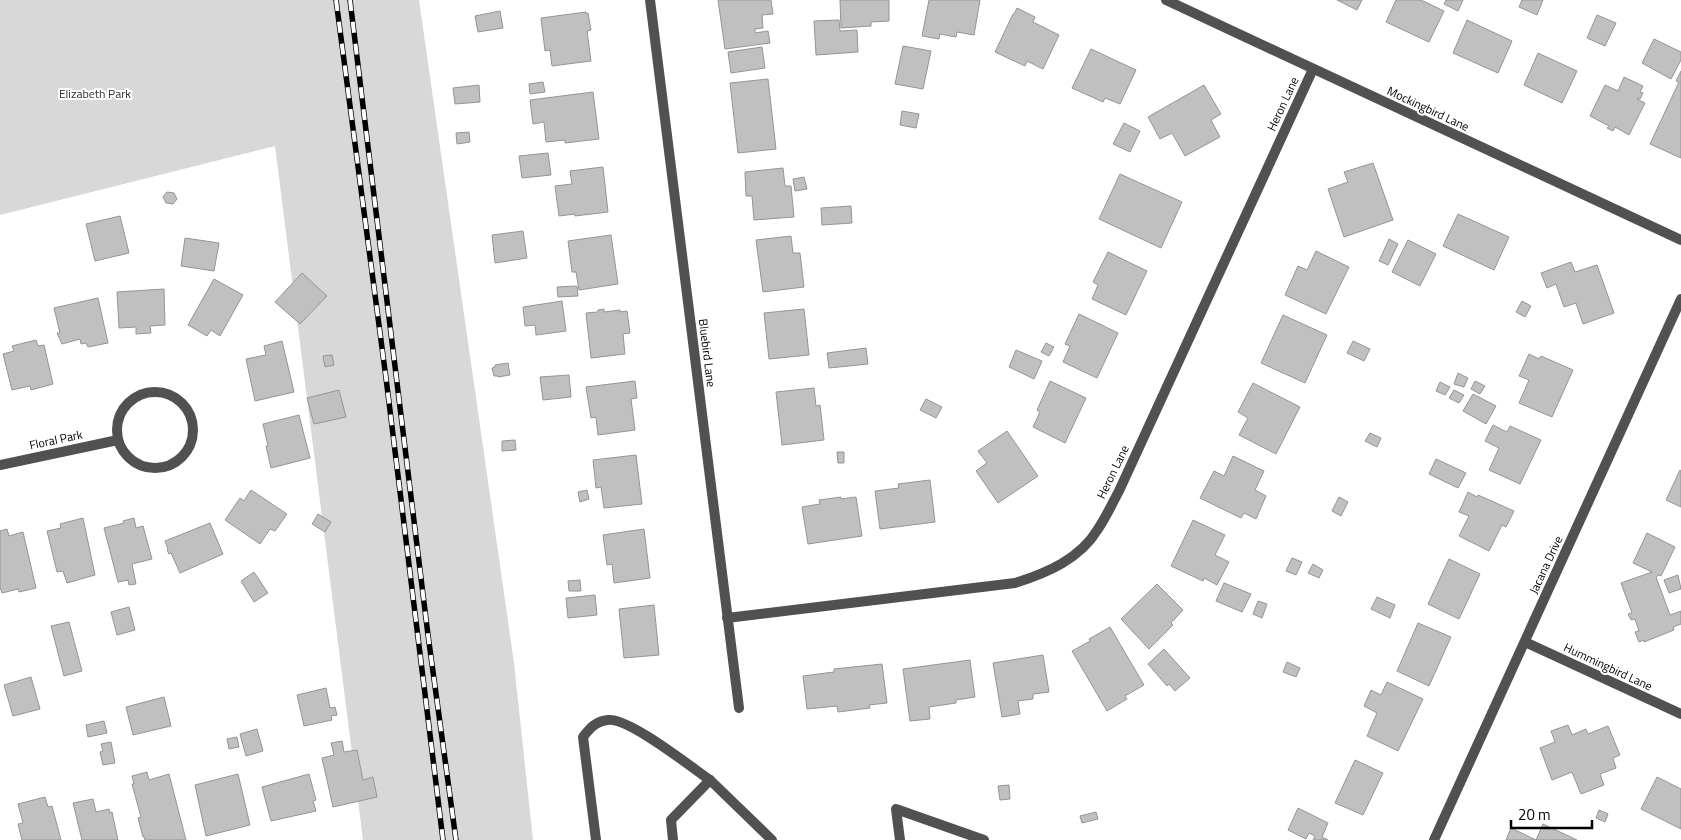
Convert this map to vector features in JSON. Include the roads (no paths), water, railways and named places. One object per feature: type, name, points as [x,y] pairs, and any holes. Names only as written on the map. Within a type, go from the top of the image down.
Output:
[{"type":"street","name":"Bluebird Lane","points":[[650,0],[739,708]]},
{"type":"street","name":"Mockingbird Lane","points":[[1166,0],[1681,240]]},
{"type":"street","name":"Heron Lane","points":[[727,618],[1015,583],[1037,576],[1060,565],[1080,550],[1097,530],[1118,491],[1313,69]]},
{"type":"street","name":"Jacana Drive","points":[[1434,840],[1681,299]]},
{"type":"street","points":[[164,392],[176,397],[186,406],[192,418],[194,431],[192,443],[186,454],[177,462],[166,467],[154,469],[141,466],[131,460],[123,451],[118,440],[117,427],[120,414],[128,403],[138,395],[164,392]]},
{"type":"street","name":"Floral Park","points":[[0,465],[118,440]]},
{"type":"street","name":"Hummingbird Lane","points":[[1525,642],[1681,714]]},
{"type":"street","points":[[596,840],[583,737],[592,725],[609,719],[637,729],[710,780],[772,840]]},
{"type":"street","points":[[673,840],[671,820],[710,780]]},
{"type":"street","points":[[900,840],[896,808],[984,840]]},
{"type":"railway","points":[[336,0],[386,378],[443,840]]},
{"type":"railway","points":[[350,0],[428,635],[456,840]]},
{"type":"park label","name":"Elizabeth Park","points":[[95,94]]}]
